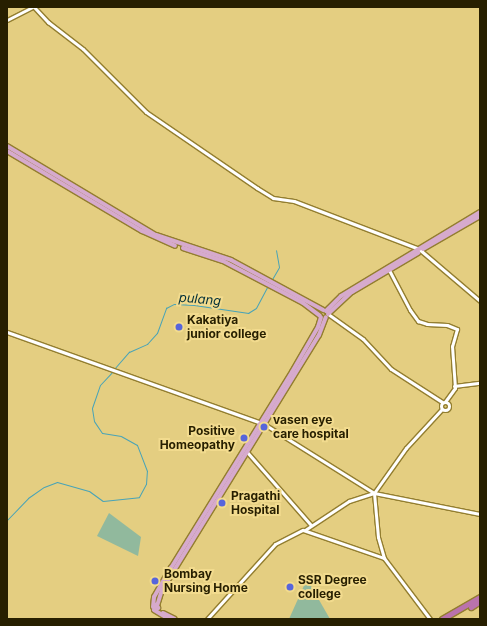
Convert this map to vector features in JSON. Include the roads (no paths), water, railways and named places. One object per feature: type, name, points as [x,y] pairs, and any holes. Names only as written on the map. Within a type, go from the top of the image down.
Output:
[{"type":"highway","points":[[442,619],[480,597]]},
{"type":"highway","points":[[449,619],[480,601]]},
{"type":"main road","points":[[7,146],[156,235],[180,245],[212,252],[262,275],[326,313]]},
{"type":"main road","points":[[7,151],[152,236],[214,257],[303,303],[321,317]]},
{"type":"main road","points":[[321,317],[341,296],[480,212]]},
{"type":"main road","points":[[156,608],[162,590],[247,452],[262,423],[318,327],[321,317],[352,292],[420,249],[480,216]]},
{"type":"main road","points":[[169,619],[156,608],[153,601],[168,574],[262,423],[319,335],[326,313]]},
{"type":"main road","points":[[156,608],[175,619]]},
{"type":"street","points":[[7,20],[33,7],[48,22],[84,49],[157,121],[273,198],[300,203],[420,249],[430,261],[480,301]]},
{"type":"street","points":[[207,619],[276,544],[305,530],[349,501],[374,493],[406,448],[442,409],[444,402],[454,386],[452,346],[457,330],[447,324],[428,324],[418,321],[410,310],[389,270]]},
{"type":"street","points":[[326,313],[363,340],[391,369],[444,402],[449,407],[442,409]]},
{"type":"street","points":[[7,332],[262,423],[374,493],[480,514]]},
{"type":"street","points":[[454,386],[480,383]]},
{"type":"street","points":[[247,452],[311,525]]},
{"type":"street","points":[[374,493],[378,537],[384,558],[430,619]]},
{"type":"street","points":[[305,530],[384,558]]},
{"type":"waterway","name":"pulang","points":[[271,281],[279,267],[276,250]]},
{"type":"waterway","name":"pulang","points":[[114,369],[129,352],[147,344],[157,333],[166,308],[174,304],[194,305],[248,313],[256,308],[267,287]]},
{"type":"waterway","name":"pulang","points":[[7,520],[28,498],[44,487],[57,482],[89,491],[103,501],[139,497],[146,484],[147,471],[137,445],[121,436],[102,433],[94,421],[92,408],[100,385],[112,372]]},
{"type":"place","name":"Kakatiya junior college","points":[[179,327]]},
{"type":"place","name":"vasen eye care hospital","points":[[264,427]]},
{"type":"place","name":"Positive Homeopathy","points":[[244,438]]},
{"type":"place","name":"Pragathi Hospital","points":[[222,503]]},
{"type":"place","name":"Bombay Nursing Home","points":[[155,581]]},
{"type":"place","name":"SSR Degree college","points":[[290,587]]}]
